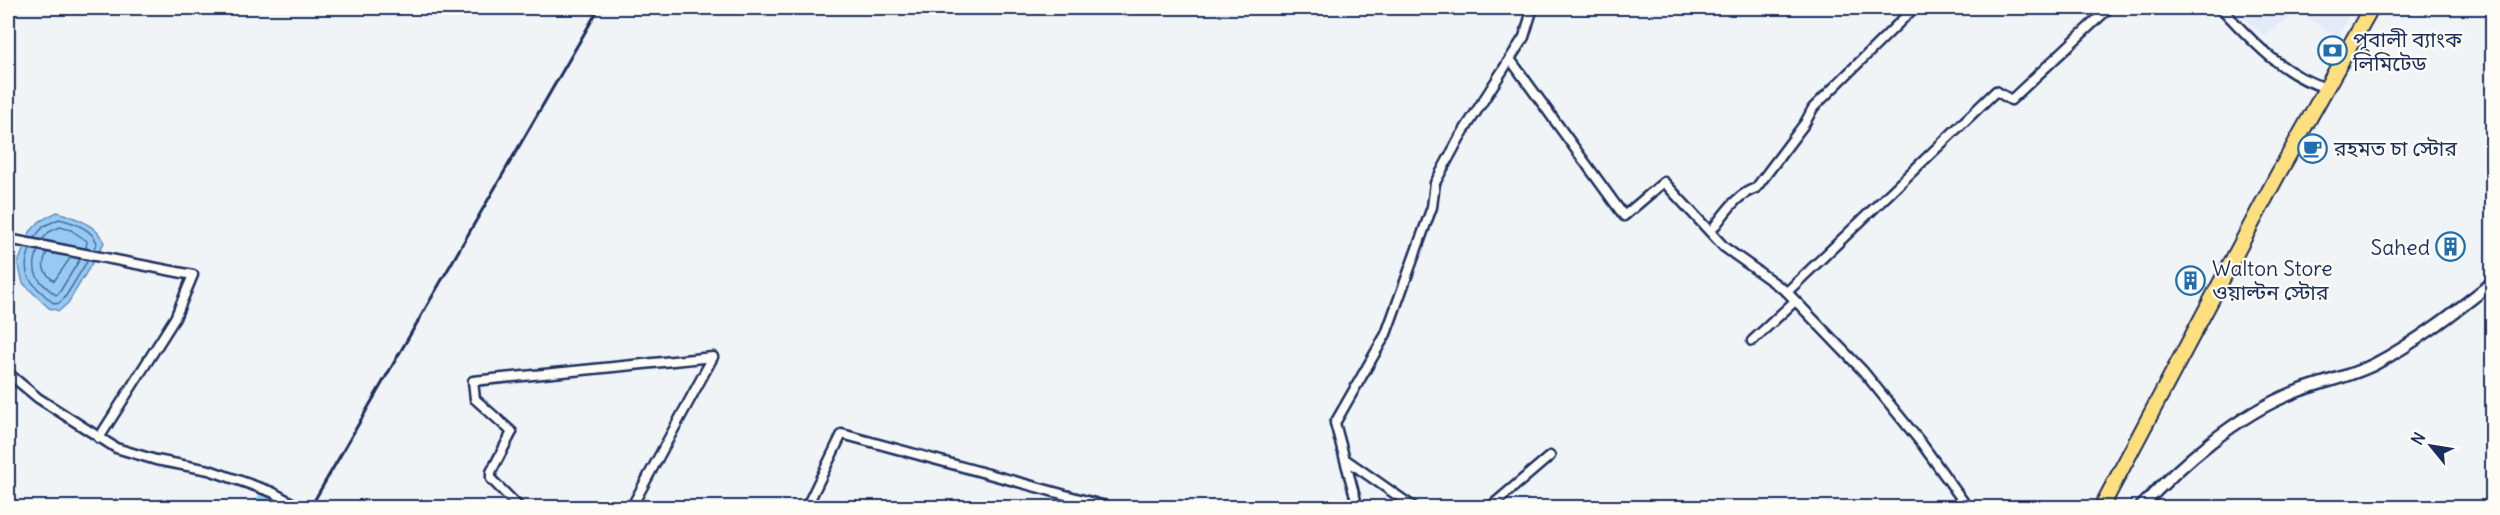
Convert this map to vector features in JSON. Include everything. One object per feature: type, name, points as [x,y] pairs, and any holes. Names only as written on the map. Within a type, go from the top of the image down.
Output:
[{"type":"highway","points":[[2102,507],[2277,176],[2371,8]]},
{"type":"street","points":[[1358,507],[1335,423],[1386,334],[1432,207],[1435,183],[1460,137],[1524,37],[1531,14],[1527,8]]},
{"type":"street","points":[[1710,232],[1733,202],[1744,192],[1756,188],[1805,123],[1813,108],[1914,8]]},
{"type":"street","points":[[1787,292],[1996,91],[2011,100],[2109,8]]},
{"type":"street","points":[[2222,8],[2252,40],[2282,66],[2310,83],[2327,88]]},
{"type":"street","points":[[1509,59],[1624,216],[1664,182],[1724,247],[1787,292],[1863,371],[1922,444],[1968,507]]},
{"type":"street","points":[[8,239],[193,275],[176,318],[99,438]]},
{"type":"street","points":[[2140,507],[2165,481],[2224,431],[2291,394],[2374,365],[2425,334],[2493,283]]},
{"type":"street","points":[[1752,340],[1795,301]]},
{"type":"street","points":[[520,507],[491,479],[491,472],[512,432],[475,399],[473,381],[713,357],[631,507]]},
{"type":"street","points":[[8,373],[39,398],[116,448],[156,460],[208,470],[262,488],[301,507]]},
{"type":"street","points":[[806,507],[842,434],[1113,507]]},
{"type":"street","points":[[1489,507],[1550,456]]},
{"type":"street","points":[[1346,459],[1415,507]]},
{"type":"street","points":[[260,507],[266,507]]},
{"type":"shaded area","points":[[2234,8],[2352,8],[2339,37],[2298,13],[2263,35]]},
{"type":"water","points":[[57,212],[78,219],[91,227],[97,231],[104,243],[68,303],[59,311],[49,308],[23,283],[18,263],[30,232],[40,221]]},
{"type":"waterway","points":[[253,508],[263,498],[286,508]]},
{"type":"railway","points":[[310,508],[599,8]]},
{"type":"place","name":"পূবালী ব্যাংক লিমিটেড","points":[[2332,51]]},
{"type":"place","name":"রহমত চা স্টোর","points":[[2313,148]]},
{"type":"place","name":"Sahed","points":[[2451,247]]},
{"type":"place","name":"Walton Store ওয়াল্টন স্টোর","points":[[2191,280]]}]
